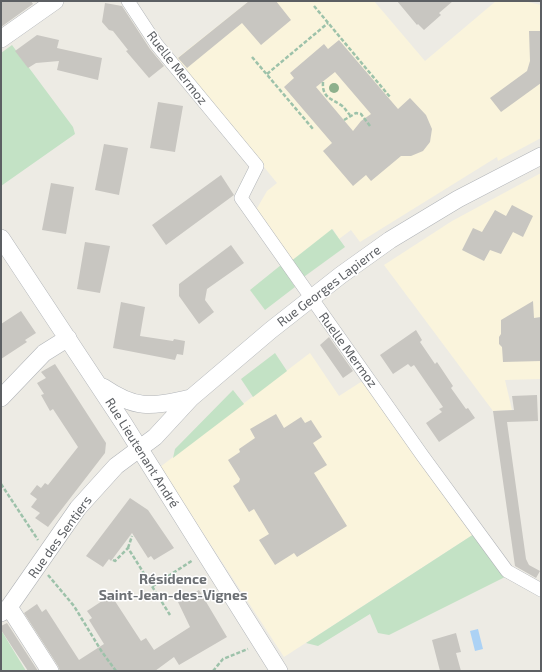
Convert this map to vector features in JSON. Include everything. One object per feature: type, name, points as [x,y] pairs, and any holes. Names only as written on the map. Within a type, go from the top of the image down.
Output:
[{"type":"street","points":[[1,39],[55,1]]},
{"type":"street","name":"Ruelle Mermoz","points":[[128,1],[157,45],[258,166],[241,198],[310,299],[337,332],[422,455],[507,571],[541,590]]},
{"type":"street","name":"Rue Georges Lapierre","points":[[140,450],[155,437],[192,398],[271,330],[364,258],[427,217],[541,156]]},
{"type":"street","name":"Rue Lieutenant André","points":[[1,238],[98,384],[279,671]]},
{"type":"street","points":[[1,398],[44,353],[68,338]]},
{"type":"street","points":[[98,384],[120,399],[136,404],[155,406],[192,398]]},
{"type":"street","name":"Rue des Sentiers","points":[[5,610],[40,565],[78,508],[116,466],[140,450]]},
{"type":"street","points":[[5,610],[50,671]]},
{"type":"path","points":[[314,6],[390,97]]},
{"type":"path","points":[[267,74],[328,23]]},
{"type":"path","points":[[252,57],[313,129]]},
{"type":"path","points":[[323,82],[325,97],[342,106],[350,115]]},
{"type":"path","points":[[344,120],[350,115],[356,113],[361,114],[370,126]]},
{"type":"path","points":[[1,484],[41,543]]},
{"type":"path","points":[[113,560],[115,561],[128,548],[132,536]]},
{"type":"path","points":[[128,548],[170,615]]},
{"type":"path","points":[[153,586],[204,552]]},
{"type":"path","points":[[40,565],[74,606],[102,652],[116,671]]},
{"type":"path","points":[[212,671],[223,659],[262,644]]},
{"type":"shaded area","points":[[249,1],[374,1],[425,61],[496,1],[524,1],[541,5],[541,138],[498,161],[497,157],[360,242],[351,230],[339,239],[333,229],[290,262],[256,210],[267,191],[277,183],[176,59]]},
{"type":"shaded area","points":[[541,173],[541,379],[505,380],[512,410],[493,411],[384,265],[452,221]]},
{"type":"shaded area","points":[[310,353],[339,396],[364,380],[474,534],[284,657],[160,467]]},
{"type":"green space","points":[[12,45],[73,127],[75,134],[1,186],[1,53]]},
{"type":"green space","points":[[332,229],[345,247],[301,279],[290,262]]},
{"type":"green space","points":[[281,265],[295,287],[265,310],[250,290]]},
{"type":"green space","points":[[275,353],[287,371],[253,397],[241,379]]},
{"type":"green space","points":[[233,390],[244,404],[173,458],[175,449]]},
{"type":"green space","points":[[474,534],[507,576],[389,635],[378,633],[370,614],[318,646],[306,643]]},
{"type":"green space","points":[[1,630],[26,671],[1,671]]},
{"type":"water","points":[[478,629],[483,649],[475,651],[470,631]]},
{"type":"building","points":[[1,1],[31,1],[33,4],[1,27]]},
{"type":"building","points":[[249,1],[276,1],[291,20],[261,45],[242,23],[187,68],[178,58]]},
{"type":"building","points":[[397,1],[453,1],[439,13],[441,15],[424,30],[418,24],[417,25]]},
{"type":"building","points":[[105,3],[122,6],[150,49],[164,66],[149,78],[126,51],[128,50],[113,31],[109,30],[102,22]]},
{"type":"building","points":[[529,31],[541,31],[541,83],[501,112],[490,98],[527,71],[530,61]]},
{"type":"building","points":[[37,35],[59,40],[57,48],[102,58],[98,80],[57,70],[59,61],[36,63],[28,68],[15,51]]},
{"type":"building","points":[[339,40],[398,109],[410,98],[426,115],[432,129],[430,142],[423,151],[411,156],[401,156],[371,181],[366,175],[353,186],[323,151],[332,143],[284,87],[294,78],[290,73],[324,44],[328,49]],"holes":[[[335,72],[371,114],[361,121],[353,131],[316,87]]]},
{"type":"building","points":[[158,102],[183,106],[175,152],[150,148]]},
{"type":"building","points":[[104,144],[128,148],[119,195],[95,190]]},
{"type":"building","points":[[221,175],[234,195],[166,245],[152,225]]},
{"type":"building","points":[[51,183],[74,187],[66,234],[42,230]]},
{"type":"building","points":[[512,205],[533,216],[523,237],[513,232],[501,254],[490,250],[484,261],[462,250],[473,228],[482,232],[495,210],[506,216]]},
{"type":"building","points":[[85,242],[110,246],[100,293],[77,289]]},
{"type":"building","points":[[231,245],[244,263],[207,289],[205,300],[214,312],[199,324],[179,296],[179,284]]},
{"type":"building","points":[[533,301],[534,318],[541,317],[541,361],[503,362],[502,347],[499,344],[501,320]]},
{"type":"building","points":[[121,302],[145,307],[140,336],[173,341],[174,339],[185,341],[183,355],[177,354],[175,360],[113,348]]},
{"type":"building","points":[[21,311],[36,333],[25,340],[27,342],[1,359],[1,324]]},
{"type":"building","points":[[416,330],[422,340],[420,342],[435,364],[437,362],[453,386],[451,388],[466,409],[468,408],[475,418],[439,442],[426,423],[442,412],[439,409],[443,407],[414,365],[411,367],[408,364],[393,374],[380,355]]},
{"type":"building","points":[[329,337],[353,371],[343,378],[320,345]]},
{"type":"building","points":[[55,364],[106,443],[105,453],[48,527],[35,518],[40,513],[31,507],[37,499],[30,494],[37,485],[41,488],[45,483],[48,485],[78,447],[53,409],[50,411],[41,395],[44,394],[37,383],[46,378],[41,372]]},
{"type":"building","points":[[537,395],[538,421],[507,422],[526,559],[529,565],[540,571],[536,578],[515,566],[493,411],[514,410],[512,396]]},
{"type":"building","points":[[276,414],[284,428],[301,417],[305,423],[311,420],[322,437],[313,443],[327,465],[314,473],[347,526],[297,557],[294,553],[275,565],[259,540],[269,534],[254,509],[249,512],[233,486],[239,482],[240,479],[228,460],[240,452],[239,449],[255,438],[250,429]]},
{"type":"building","points":[[130,498],[148,510],[174,548],[154,560],[151,556],[148,558],[132,533],[111,561],[109,559],[103,567],[86,556]]},
{"type":"building","points":[[199,590],[227,637],[179,665],[174,657],[155,671],[60,671],[24,613],[37,604],[42,612],[46,609],[79,660],[104,644],[89,620],[92,618],[87,611],[111,595],[141,641],[146,638],[154,650],[190,627],[178,602]]},
{"type":"building","points":[[7,623],[38,671],[28,671],[1,630],[1,626]]},
{"type":"building","points":[[456,633],[461,652],[456,653],[461,671],[440,671],[432,640]]},
{"type":"district","name":"Résidence Saint-Jean-des-Vignes","points":[[173,588]]}]
